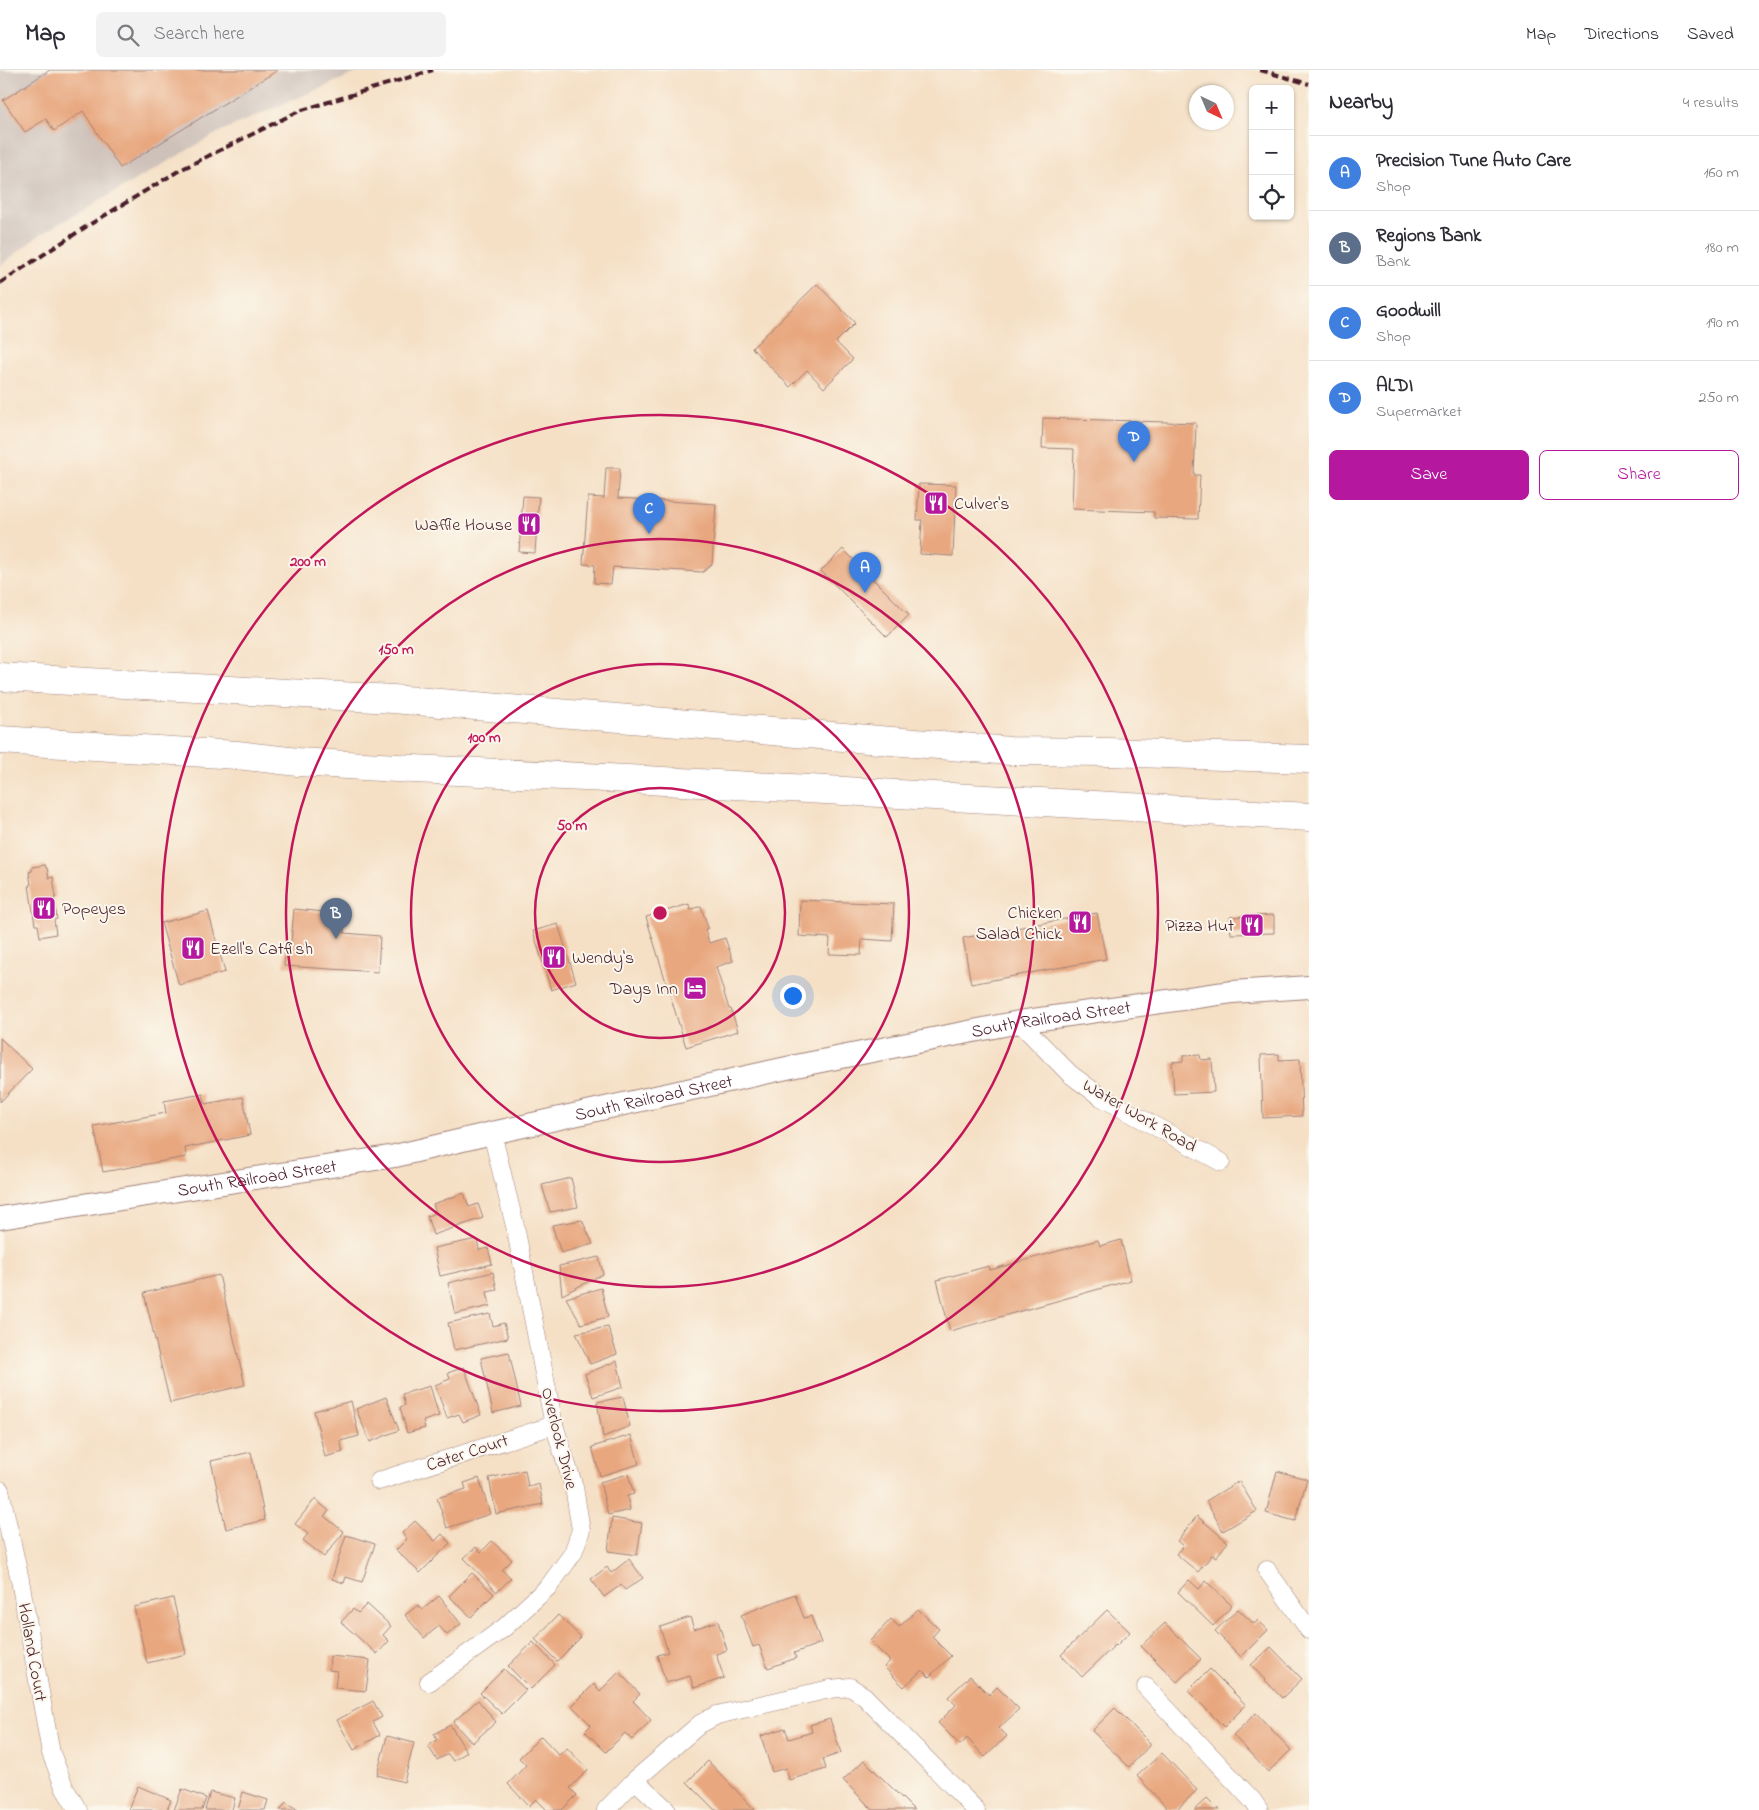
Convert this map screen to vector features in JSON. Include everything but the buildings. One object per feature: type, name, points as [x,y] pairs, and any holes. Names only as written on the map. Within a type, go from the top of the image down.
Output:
[{"type":"highway","points":[[0,677],[393,699],[1010,751],[1108,752],[1309,759]]},
{"type":"highway","points":[[0,740],[237,755],[298,762],[394,768],[648,780],[1309,818]]},
{"type":"street","name":"South Railroad Street","points":[[0,1218],[395,1156],[796,1066],[1019,1022],[1232,992],[1309,987]]},
{"type":"street","name":"Water Work Road","points":[[1019,1022],[1070,1074],[1101,1097],[1221,1162]]},
{"type":"street","name":"Overlook Drive","points":[[429,1682],[505,1627],[548,1586],[573,1553],[581,1530],[574,1487],[554,1425],[515,1226],[492,1133]]},
{"type":"street","name":"Cater Court","points":[[379,1481],[554,1425]]},
{"type":"street","name":"Holland Court","points":[[0,1490],[20,1580],[51,1753],[65,1789],[78,1810]]},
{"type":"street","points":[[1267,1570],[1309,1630]]},
{"type":"street","points":[[606,1810],[635,1780],[700,1724],[717,1715],[830,1689],[850,1687],[864,1696],[976,1810]]},
{"type":"street","points":[[1146,1687],[1253,1801],[1259,1810]]},
{"type":"street","points":[[635,1780],[666,1810]]},
{"type":"shaded area","points":[[0,70],[363,70],[221,131],[38,236],[0,266]]},
{"type":"railway","points":[[0,283],[84,228],[180,170],[299,111],[433,70]]},
{"type":"railway","points":[[1260,70],[1309,84]]},
{"type":"place","name":"ALDI","points":[[1134,462]]},
{"type":"place","name":"Culver's","points":[[936,503]]},
{"type":"place","name":"Waffle House","points":[[529,524]]},
{"type":"place","name":"Goodwill","points":[[649,534]]},
{"type":"place","name":"Precision Tune Auto Care","points":[[865,593]]},
{"type":"place","name":"Popeyes","points":[[44,908]]},
{"type":"place","name":"Chicken Salad Chick","points":[[1080,922]]},
{"type":"place","name":"Pizza Hut","points":[[1252,925]]},
{"type":"place","name":"Regions Bank","points":[[336,939]]},
{"type":"place","name":"Ezell's Catfish","points":[[193,948]]},
{"type":"place","name":"Wendy's","points":[[554,957]]},
{"type":"place","name":"Days Inn","points":[[695,988]]}]
